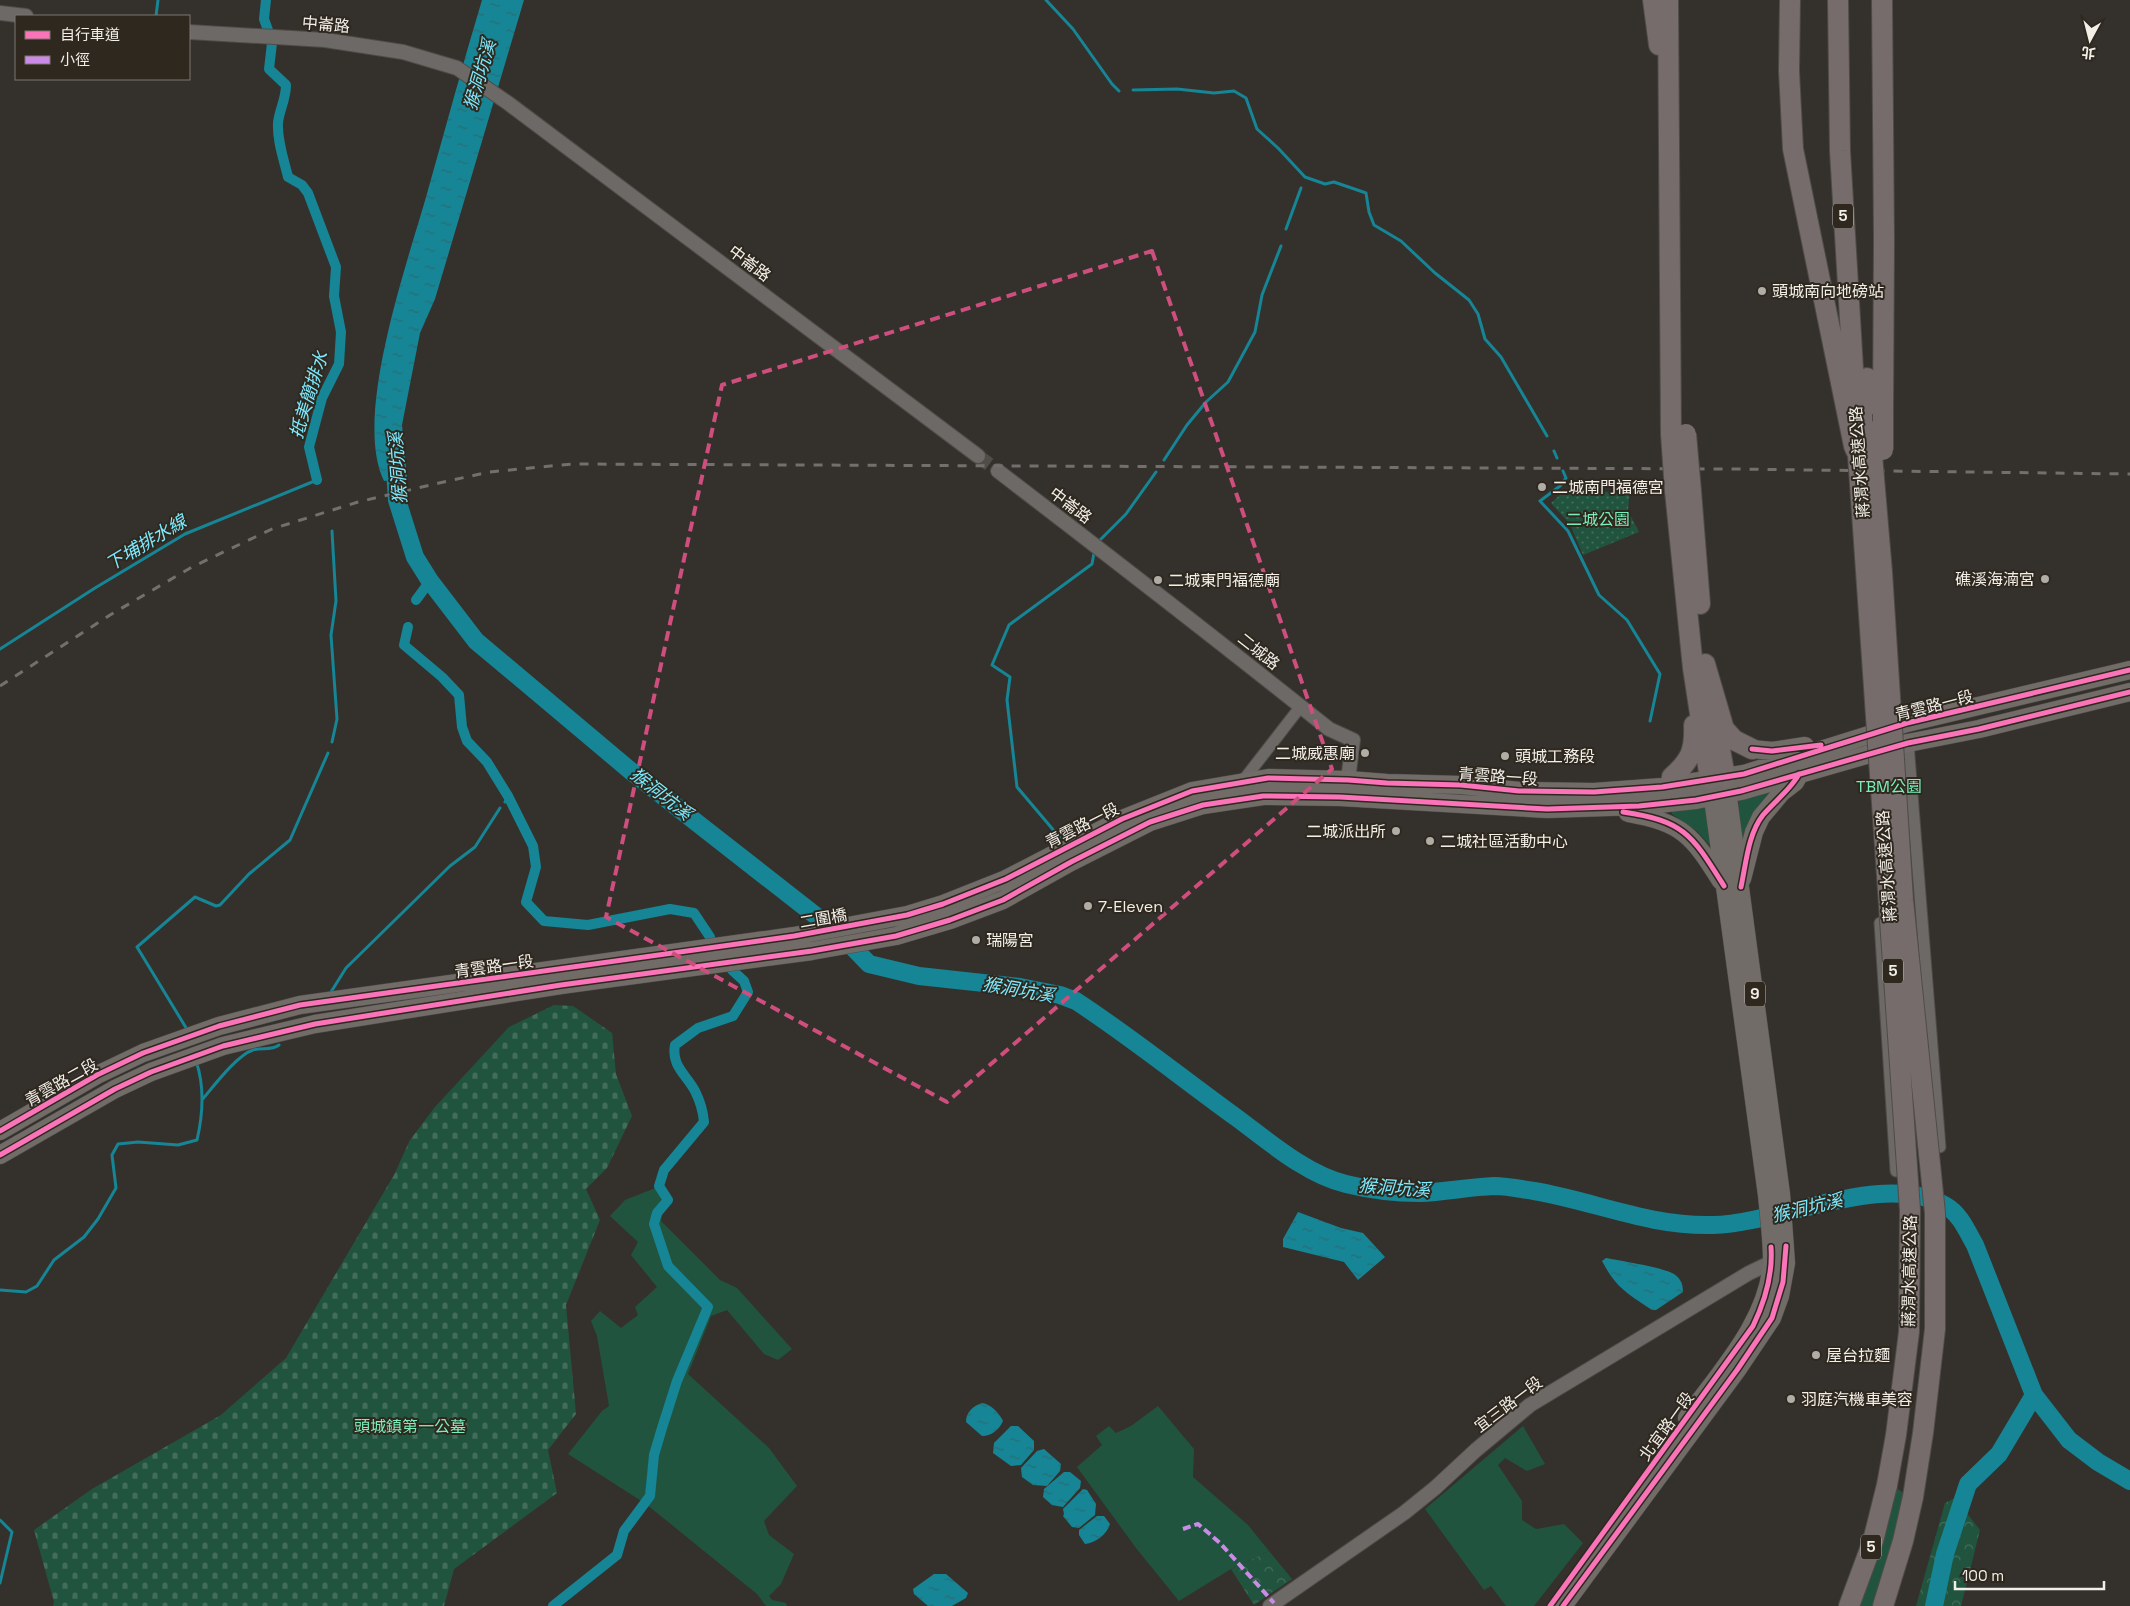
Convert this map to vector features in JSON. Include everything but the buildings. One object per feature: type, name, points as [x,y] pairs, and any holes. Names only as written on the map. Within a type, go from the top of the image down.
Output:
[{"type":"highway","points":[[1653,0],[1670,140]]},
{"type":"highway","points":[[1668,0],[1678,434],[1699,666],[1719,786]]},
{"type":"highway","points":[[1678,434],[1683,393],[1681,0]]},
{"type":"highway","points":[[1790,0],[1789,71],[1793,149],[1859,431]]},
{"type":"highway","name":"蔣渭水高速公路","points":[[1838,0],[1840,151],[1859,431],[1882,572],[1904,900],[1935,1213],[1935,1329],[1923,1433],[1913,1497],[1903,1540],[1883,1606]]},
{"type":"highway","name":"蔣渭水高速公路","points":[[1849,0],[1855,220],[1858,455],[1910,1210],[1909,1332],[1896,1435],[1887,1485],[1873,1541],[1849,1606]]},
{"type":"highway","points":[[1882,0],[1882,572]]},
{"type":"highway","points":[[1699,666],[1724,729],[1734,740],[1752,749]]},
{"type":"highway","points":[[1667,782],[1687,763],[1695,742],[1699,666]]},
{"type":"main road","name":"青雲路一段","points":[[896,936],[950,920],[994,904],[1150,822],[1194,808],[1263,796],[1340,797],[1408,792],[1460,785],[1529,792],[1594,792],[1667,782],[1719,786],[1744,774],[1907,723],[2130,670]]},
{"type":"main road","name":"青雲路一段","points":[[876,922],[943,904],[1006,879],[1095,832],[1157,804],[1192,791],[1268,778],[1348,780],[1408,792],[1547,809],[1649,805],[1719,786],[1799,774],[1908,743],[1978,729],[2130,692]]},
{"type":"main road","points":[[1752,749],[1772,751],[1805,746],[1838,745]]},
{"type":"main road","points":[[1598,808],[1651,817],[1678,828],[1700,847],[1732,886],[1761,817],[1782,792],[1795,782],[1799,774]]},
{"type":"main road","name":"9","points":[[1719,786],[1774,1195],[1779,1254]]},
{"type":"main road","name":"二圍橋","points":[[775,938],[876,922]]},
{"type":"main road","name":"二圍橋","points":[[796,954],[896,936]]},
{"type":"main road","name":"青雲路一段","points":[[219,1026],[300,1006],[775,938]]},
{"type":"main road","name":"青雲路一段","points":[[223,1046],[315,1024],[561,985],[796,954]]},
{"type":"main road","name":"青雲路二段","points":[[0,1131],[97,1075],[178,1040],[219,1026]]},
{"type":"main road","name":"青雲路二段","points":[[0,1155],[115,1089],[151,1072],[223,1046]]},
{"type":"main road","name":"北宜路一段","points":[[1550,1606],[1752,1326],[1762,1307],[1779,1254]]},
{"type":"main road","name":"北宜路一段","points":[[1563,1606],[1737,1370],[1772,1318],[1780,1296],[1779,1254]]},
{"type":"street","points":[[0,13],[17,15]]},
{"type":"street","name":"中崙路","points":[[190,32],[326,40],[403,52],[456,68],[502,99],[978,456]]},
{"type":"street","name":"中崙路","points":[[998,471],[1100,549]]},
{"type":"street","name":"二城路","points":[[1100,549],[1329,729],[1353,740],[1348,780],[1340,797]]},
{"type":"street","points":[[1242,782],[1301,706]]},
{"type":"street","points":[[1908,743],[1940,1146]]},
{"type":"street","points":[[1870,754],[1896,1171]]},
{"type":"street","name":"宜三路一段","points":[[1270,1606],[1404,1512],[1435,1488],[1476,1450],[1530,1405],[1779,1254]]},
{"type":"highlighted area","points":[[1152,251],[1332,769],[947,1102],[606,917],[722,385]]},
{"type":"green space","name":"二城公園","points":[[1630,489],[1628,511],[1639,532],[1583,555],[1570,524],[1551,503],[1563,492],[1606,492]]},
{"type":"green space","points":[[1765,790],[1773,794],[1743,839],[1741,837],[1738,800]]},
{"type":"green space","points":[[1709,805],[1712,848],[1698,832],[1672,814],[1672,809]]},
{"type":"green space","name":"頭城鎮第一公墓","points":[[554,1005],[573,1006],[612,1033],[616,1074],[632,1116],[607,1168],[586,1189],[600,1220],[566,1305],[576,1414],[548,1450],[557,1493],[454,1569],[444,1606],[53,1606],[54,1602],[34,1530],[92,1489],[221,1415],[286,1358],[394,1175],[410,1140],[435,1107],[509,1027]]},
{"type":"green space","points":[[663,1185],[667,1198],[661,1221],[720,1280],[737,1288],[792,1349],[778,1360],[764,1354],[727,1310],[711,1316],[688,1374],[769,1448],[797,1486],[764,1521],[769,1535],[794,1554],[781,1584],[769,1596],[772,1600],[786,1603],[787,1606],[766,1606],[757,1594],[646,1504],[568,1454],[602,1411],[609,1406],[597,1336],[591,1321],[600,1311],[621,1328],[638,1315],[635,1307],[657,1287],[631,1255],[638,1242],[610,1216],[625,1200]]},
{"type":"green space","points":[[1158,1406],[1194,1449],[1193,1477],[1248,1525],[1269,1551],[1231,1569],[1179,1601],[1136,1548],[1077,1467],[1102,1445],[1096,1436],[1109,1426],[1116,1433],[1131,1426]]},
{"type":"green space","points":[[1523,1426],[1545,1464],[1527,1471],[1505,1458],[1498,1465],[1522,1501],[1522,1520],[1536,1529],[1564,1524],[1583,1543],[1534,1606],[1506,1606],[1491,1586],[1484,1590],[1425,1509]]},
{"type":"green space","points":[[1894,1486],[1906,1495],[1876,1606],[1857,1606]]},
{"type":"green space","points":[[1955,1498],[1980,1530],[1961,1606],[1916,1606],[1945,1503]]},
{"type":"green space","points":[[1269,1551],[1292,1579],[1254,1605],[1231,1569]]},
{"type":"water","points":[[482,0],[524,0],[435,299],[420,333],[402,425],[407,478],[384,481],[376,453],[375,418],[379,379],[387,337],[397,295]]},
{"type":"water","points":[[1298,1212],[1341,1228],[1363,1233],[1385,1257],[1358,1280],[1344,1262],[1283,1247],[1283,1239]]},
{"type":"water","points":[[1606,1258],[1650,1266],[1672,1273],[1680,1281],[1683,1292],[1656,1310],[1652,1310],[1629,1295],[1612,1278],[1602,1261]]},
{"type":"water","points":[[982,1403],[989,1405],[995,1410],[1003,1421],[994,1432],[982,1436],[966,1422],[967,1415],[971,1410]]},
{"type":"water","points":[[1011,1426],[1018,1426],[1034,1441],[1034,1450],[1021,1465],[1011,1466],[993,1453],[994,1443]]},
{"type":"water","points":[[1044,1449],[1061,1464],[1060,1471],[1047,1486],[1033,1485],[1022,1477],[1021,1468],[1037,1451]]},
{"type":"water","points":[[1064,1472],[1070,1472],[1081,1481],[1080,1488],[1063,1507],[1052,1505],[1043,1497],[1044,1489]]},
{"type":"water","points":[[1083,1489],[1087,1490],[1096,1504],[1095,1515],[1079,1528],[1072,1527],[1063,1516],[1063,1509]]},
{"type":"water","points":[[1097,1516],[1104,1516],[1110,1524],[1109,1528],[1097,1540],[1085,1544],[1079,1535],[1079,1530]]},
{"type":"water","points":[[934,1574],[946,1574],[968,1593],[966,1598],[952,1606],[928,1606],[914,1594],[913,1589]]},
{"type":"waterway","points":[[156,15],[158,0]]},
{"type":"waterway","name":"抵美簡排水","points":[[266,0],[264,19],[269,33]]},
{"type":"waterway","points":[[1046,0],[1073,29],[1119,91]]},
{"type":"waterway","name":"抵美簡排水","points":[[272,43],[269,69],[286,85],[278,130],[288,177],[302,185],[308,193],[336,267],[334,296],[341,332],[339,364],[322,398],[309,447],[317,480]]},
{"type":"waterway","points":[[1133,90],[1177,89],[1214,93],[1234,91],[1246,98],[1257,129],[1305,177],[1325,184],[1334,182],[1366,193],[1369,212],[1374,225],[1401,241],[1435,273],[1469,300],[1478,314],[1485,339],[1501,357],[1547,436]]},
{"type":"waterway","points":[[1286,229],[1301,188]]},
{"type":"waterway","points":[[1164,460],[1187,425],[1206,402],[1228,382],[1255,332],[1262,295],[1281,246]]},
{"type":"waterway","points":[[1554,451],[1557,458]]},
{"type":"waterway","name":"猴洞坑溪","points":[[394,456],[397,500],[415,557],[430,581],[476,641],[632,772],[843,937],[869,964],[919,976],[1020,987],[1060,995],[1076,1001],[1288,1156],[1331,1180],[1346,1184],[1383,1191],[1420,1193],[1494,1186],[1509,1187],[1556,1195],[1644,1218],[1690,1225],[1740,1222],[1832,1201],[1864,1196],[1894,1194],[1921,1196],[1946,1206],[1959,1218],[1975,1245],[2034,1395],[2069,1440],[2098,1462],[2130,1481]]},
{"type":"waterway","points":[[1563,471],[1566,478],[1560,486],[1540,501],[1568,531],[1599,595],[1627,620],[1660,674],[1650,721]]},
{"type":"waterway","points":[[1098,542],[1126,514],[1156,472]]},
{"type":"waterway","name":"下埔排水線","points":[[0,649],[95,588],[185,534],[317,480]]},
{"type":"waterway","name":"抵美簡排水","points":[[332,531],[336,601],[331,635],[337,719],[332,742]]},
{"type":"waterway","points":[[1061,839],[1017,787],[1007,700],[1010,677],[992,665],[1009,625],[1092,564],[1094,553]]},
{"type":"waterway","points":[[416,600],[430,581]]},
{"type":"waterway","points":[[408,627],[404,645],[442,677],[459,695],[462,727],[467,741],[487,762],[508,796],[533,846],[536,867],[526,902],[544,921],[588,925],[670,909],[694,913],[710,937]]},
{"type":"waterway","name":"抵美簡排水","points":[[188,1031],[137,947],[195,897],[216,906],[220,905],[249,874],[290,840],[328,753]]},
{"type":"waterway","points":[[505,802],[508,796]]},
{"type":"waterway","points":[[331,992],[346,968],[450,866],[475,847],[500,808]]},
{"type":"waterway","points":[[553,1606],[617,1555],[624,1531],[650,1496],[654,1455],[662,1428],[677,1381],[708,1307],[668,1266],[654,1224],[657,1213],[668,1200],[659,1186],[664,1170],[704,1122],[697,1095],[675,1059],[675,1045],[698,1028],[733,1016],[748,992],[744,981],[732,970]]},
{"type":"waterway","points":[[202,1100],[240,1058],[253,1050],[273,1048],[279,1045]]},
{"type":"waterway","name":"抵美簡排水","points":[[0,1290],[26,1292],[37,1286],[54,1260],[84,1237],[98,1219],[116,1188],[112,1155],[118,1144],[138,1142],[178,1145],[197,1140],[201,1120],[202,1091],[196,1061]]},
{"type":"waterway","points":[[1934,1606],[1945,1554],[1968,1484],[1999,1454],[2034,1395]]},
{"type":"waterway","points":[[0,1520],[12,1532],[0,1583]]},
{"type":"tunnel","points":[[978,456],[998,471]]},
{"type":"railway","points":[[0,686],[110,615],[192,567],[272,529],[358,502],[489,472],[572,464],[1731,469],[2130,474]]},
{"type":"marked path","points":[[1183,1529],[1198,1524],[1220,1543],[1274,1603]]},
{"type":"cycle path","points":[[0,1131],[97,1075],[143,1053],[219,1026],[300,1005],[794,936],[907,915],[943,904],[1006,879],[1122,819],[1192,791],[1268,778],[1461,785],[1519,791],[1594,792],[1662,787],[1744,774],[1907,723],[2130,670]]},
{"type":"cycle path","points":[[0,1155],[115,1089],[151,1072],[223,1046],[315,1024],[561,985],[812,951],[896,936],[950,920],[1003,900],[1071,862],[1150,822],[1203,805],[1263,796],[1340,797],[1547,809],[1639,806],[1696,800],[1741,791],[1908,743],[1979,729],[2130,692]]},
{"type":"cycle path","points":[[1752,749],[1772,751],[1821,745]]},
{"type":"cycle path","points":[[1741,887],[1748,850],[1758,823],[1799,774]]},
{"type":"cycle path","points":[[1623,812],[1660,820],[1685,833],[1703,854],[1724,886]]},
{"type":"cycle path","points":[[1563,1606],[1737,1370],[1772,1318],[1783,1282],[1786,1246]]},
{"type":"cycle path","points":[[1550,1606],[1753,1326],[1767,1288],[1771,1268],[1771,1247]]},
{"type":"place","name":"頭城南向地磅站","points":[[1762,291]]},
{"type":"place","name":"二城南門福德宮","points":[[1542,487]]},
{"type":"place","name":"礁溪海湳宮","points":[[2045,579]]},
{"type":"place","name":"二城東門福德廟","points":[[1158,580]]},
{"type":"place","name":"二城威惠廟","points":[[1365,753]]},
{"type":"place","name":"頭城工務段","points":[[1505,756]]},
{"type":"place","name":"二城派出所","points":[[1396,831]]},
{"type":"place","name":"二城社區活動中心","points":[[1430,841]]},
{"type":"place","name":"7-Eleven","points":[[1088,906]]},
{"type":"place","name":"瑞陽宮","points":[[976,940]]},
{"type":"place","name":"屋台拉麵","points":[[1816,1355]]},
{"type":"place","name":"羽庭汽機車美容","points":[[1791,1399]]},
{"type":"park label","name":"TBM公園","points":[[1889,786]]}]
